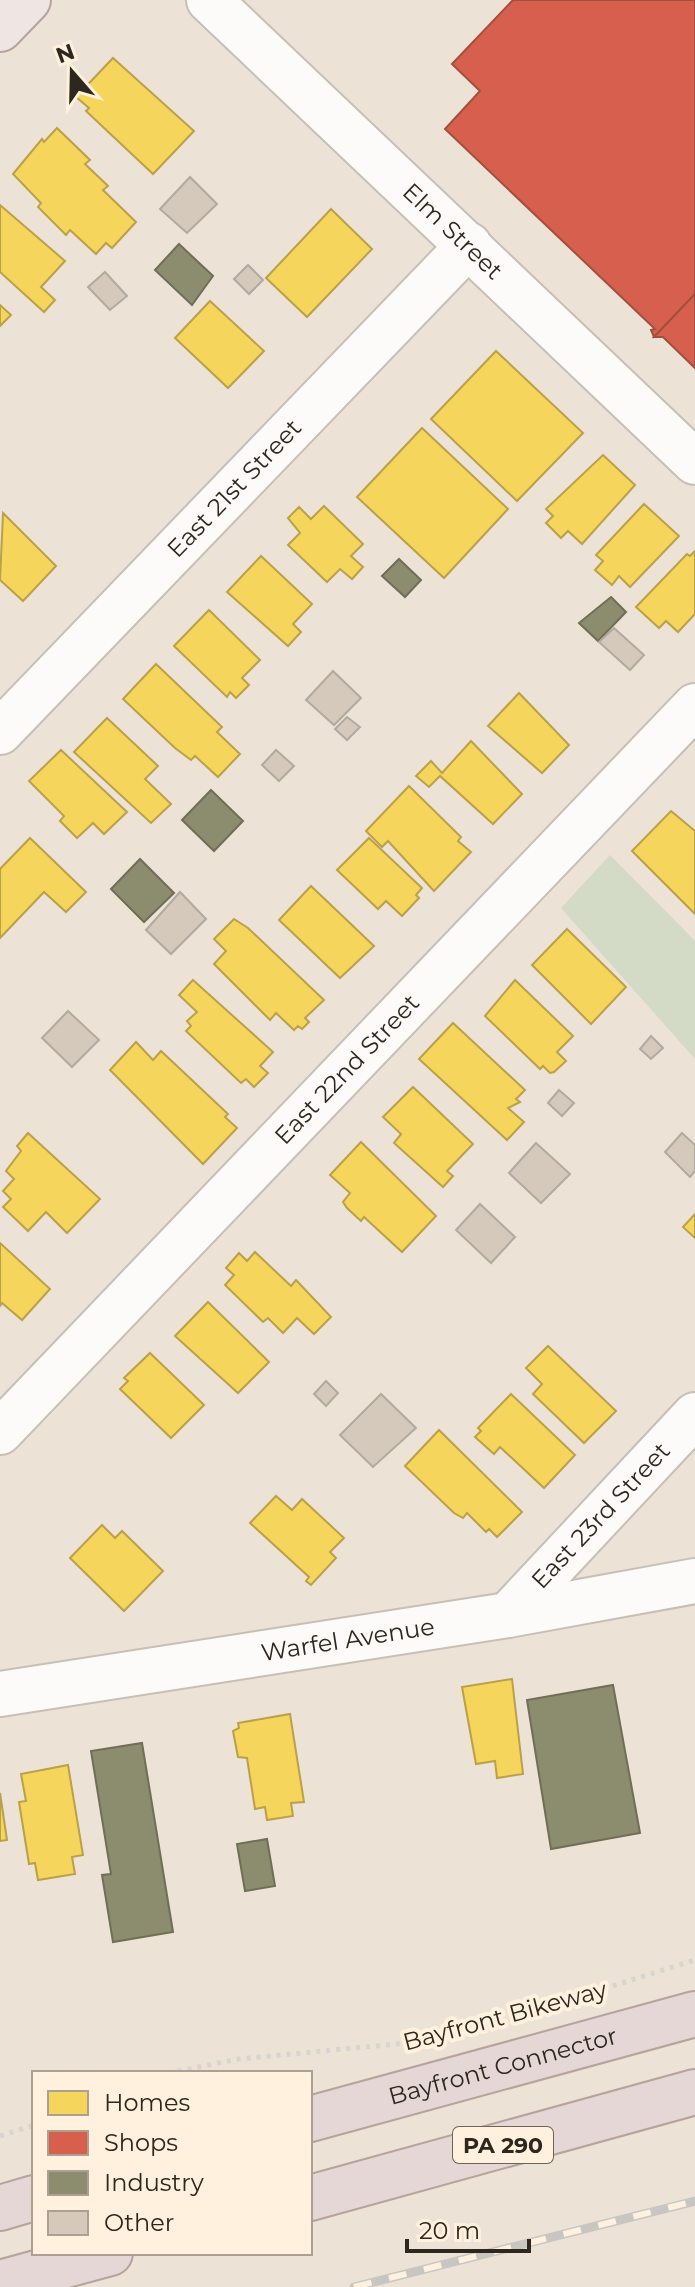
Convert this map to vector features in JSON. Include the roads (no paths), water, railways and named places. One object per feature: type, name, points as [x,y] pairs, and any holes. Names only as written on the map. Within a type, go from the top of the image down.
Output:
[{"type":"highway","name":"Bayfront Connector","points":[[312,2118],[695,2014]]},
{"type":"highway","name":"PA 290","points":[[312,2197],[695,2092]]},
{"type":"highway","points":[[0,2208],[32,2199]]},
{"type":"highway","points":[[0,2283],[103,2255]]},
{"type":"main road","points":[[0,29],[28,0]]},
{"type":"street","name":"Elm Street","points":[[209,0],[695,462]]},
{"type":"street","name":"East 21st Street","points":[[0,732],[469,245]]},
{"type":"street","name":"East 22nd Street","points":[[0,1432],[695,706]]},
{"type":"street","name":"East 23rd Street","points":[[508,1615],[695,1415]]},
{"type":"street","name":"Warfel Avenue","points":[[0,1694],[508,1615],[695,1581]]},
{"type":"railway","points":[[354,2287],[695,2201]]}]
